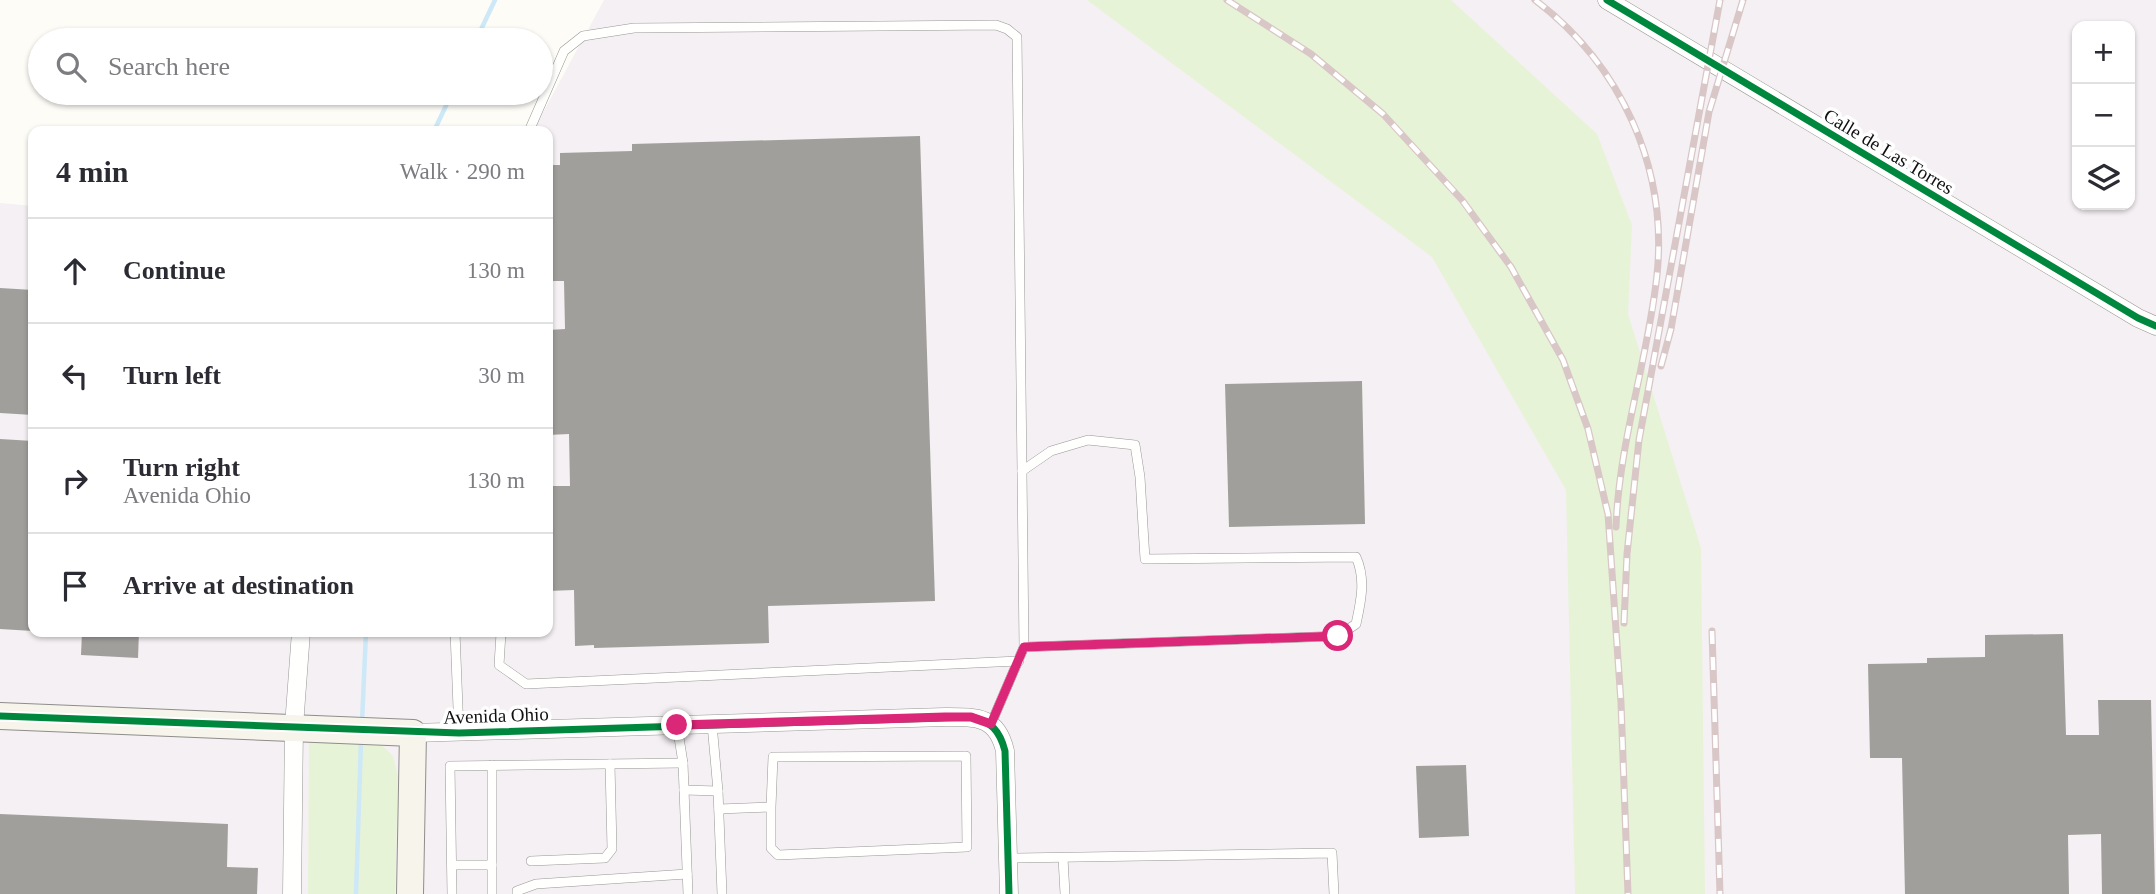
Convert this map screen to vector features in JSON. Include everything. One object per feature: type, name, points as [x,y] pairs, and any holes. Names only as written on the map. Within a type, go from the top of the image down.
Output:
[{"type":"street","name":"Calle de Las Torres","points":[[1607,0],[2138,318],[2156,326]]},
{"type":"street","points":[[292,894],[294,726],[302,637]]},
{"type":"street","name":"Avenida Ohio","points":[[0,716],[459,733],[958,717],[982,719],[991,724]]},
{"type":"street","points":[[991,724],[997,730],[1005,751],[1009,894]]},
{"type":"street","points":[[384,730],[409,765],[413,778],[410,894]]},
{"type":"lane","points":[[553,76],[564,51],[583,36],[634,27],[996,24],[1017,37],[1024,647],[991,724]]},
{"type":"lane","points":[[531,126],[540,105]]},
{"type":"lane","points":[[1021,471],[1052,451],[1088,440],[1135,444],[1140,477],[1145,559],[1356,557],[1362,570],[1362,597],[1356,624],[1338,636],[1024,647]]},
{"type":"lane","points":[[455,637],[459,733]]},
{"type":"lane","points":[[501,637],[499,665],[526,684],[1019,661]]},
{"type":"lane","points":[[712,724],[722,894]]},
{"type":"lane","points":[[677,725],[683,763],[688,894]]},
{"type":"lane","points":[[966,756],[967,847],[778,855],[771,848],[771,807],[774,757],[966,756]]},
{"type":"lane","points":[[452,894],[450,766],[683,763]]},
{"type":"lane","points":[[531,861],[605,858],[612,849],[610,764]]},
{"type":"lane","points":[[492,765],[492,894]]},
{"type":"lane","points":[[684,790],[718,791]]},
{"type":"lane","points":[[719,809],[771,807]]},
{"type":"lane","points":[[1008,859],[1332,853],[1334,894]]},
{"type":"lane","points":[[1063,858],[1065,894]]},
{"type":"lane","points":[[452,865],[492,865]]},
{"type":"lane","points":[[517,894],[517,891],[536,884],[687,874]]},
{"type":"shaded area","points":[[604,0],[2156,0],[2156,894],[0,894],[0,203],[28,206],[28,637],[553,637],[553,126],[536,126],[547,105],[553,105],[553,94]]},
{"type":"green space","points":[[1087,0],[1451,0],[1597,134],[1632,225],[1628,314],[1701,548],[1705,894],[1575,894],[1566,490],[1432,257]]},
{"type":"green space","points":[[378,742],[393,756],[398,776],[395,894],[308,894],[309,743]]},
{"type":"building","points":[[920,136],[935,601],[768,606],[769,643],[594,648],[594,645],[575,646],[574,590],[553,591],[553,486],[570,486],[569,434],[553,435],[553,330],[565,329],[564,281],[553,281],[553,165],[560,165],[560,153],[632,151],[632,144]]},
{"type":"building","points":[[0,288],[28,290],[28,415],[0,413]]},
{"type":"building","points":[[1362,381],[1365,524],[1229,527],[1225,384]]},
{"type":"building","points":[[0,439],[28,441],[28,631],[0,629]]},
{"type":"building","points":[[2063,634],[2066,735],[2099,735],[2098,700],[2151,700],[2155,894],[2102,894],[2101,834],[2068,835],[2069,894],[1905,894],[1902,758],[1870,758],[1868,664],[1927,663],[1927,658],[1985,657],[1985,635]]},
{"type":"building","points":[[82,637],[139,637],[138,658],[81,655]]},
{"type":"building","points":[[1466,765],[1469,836],[1419,838],[1416,766]]},
{"type":"building","points":[[0,814],[228,824],[227,867],[258,868],[257,894],[0,894]]},
{"type":"waterway","points":[[482,28],[495,0]]},
{"type":"waterway","points":[[436,126],[446,105]]},
{"type":"waterway","points":[[362,722],[366,637]]},
{"type":"waterway","points":[[356,894],[361,741]]},
{"type":"railway","points":[[1227,0],[1311,54],[1383,114],[1462,200],[1511,267],[1563,360],[1588,429],[1608,514],[1621,703],[1628,894]]},
{"type":"railway","points":[[1535,0],[1565,26],[1592,55],[1614,87],[1632,121],[1646,158],[1655,196],[1657,275],[1622,464],[1616,527]]},
{"type":"railway","points":[[1624,623],[1627,554],[1639,440],[1720,0]]},
{"type":"railway","points":[[1661,366],[1671,329],[1709,112],[1743,0]]},
{"type":"railway","points":[[1712,631],[1720,894]]},
{"type":"cycle path","points":[[1607,0],[2138,318],[2156,326]]},
{"type":"cycle path","points":[[0,716],[459,733],[971,717],[994,728],[1005,751],[1009,894]]},
{"type":"route","points":[[677,725],[945,717],[971,717],[991,724],[1024,647],[1338,636]]}]
